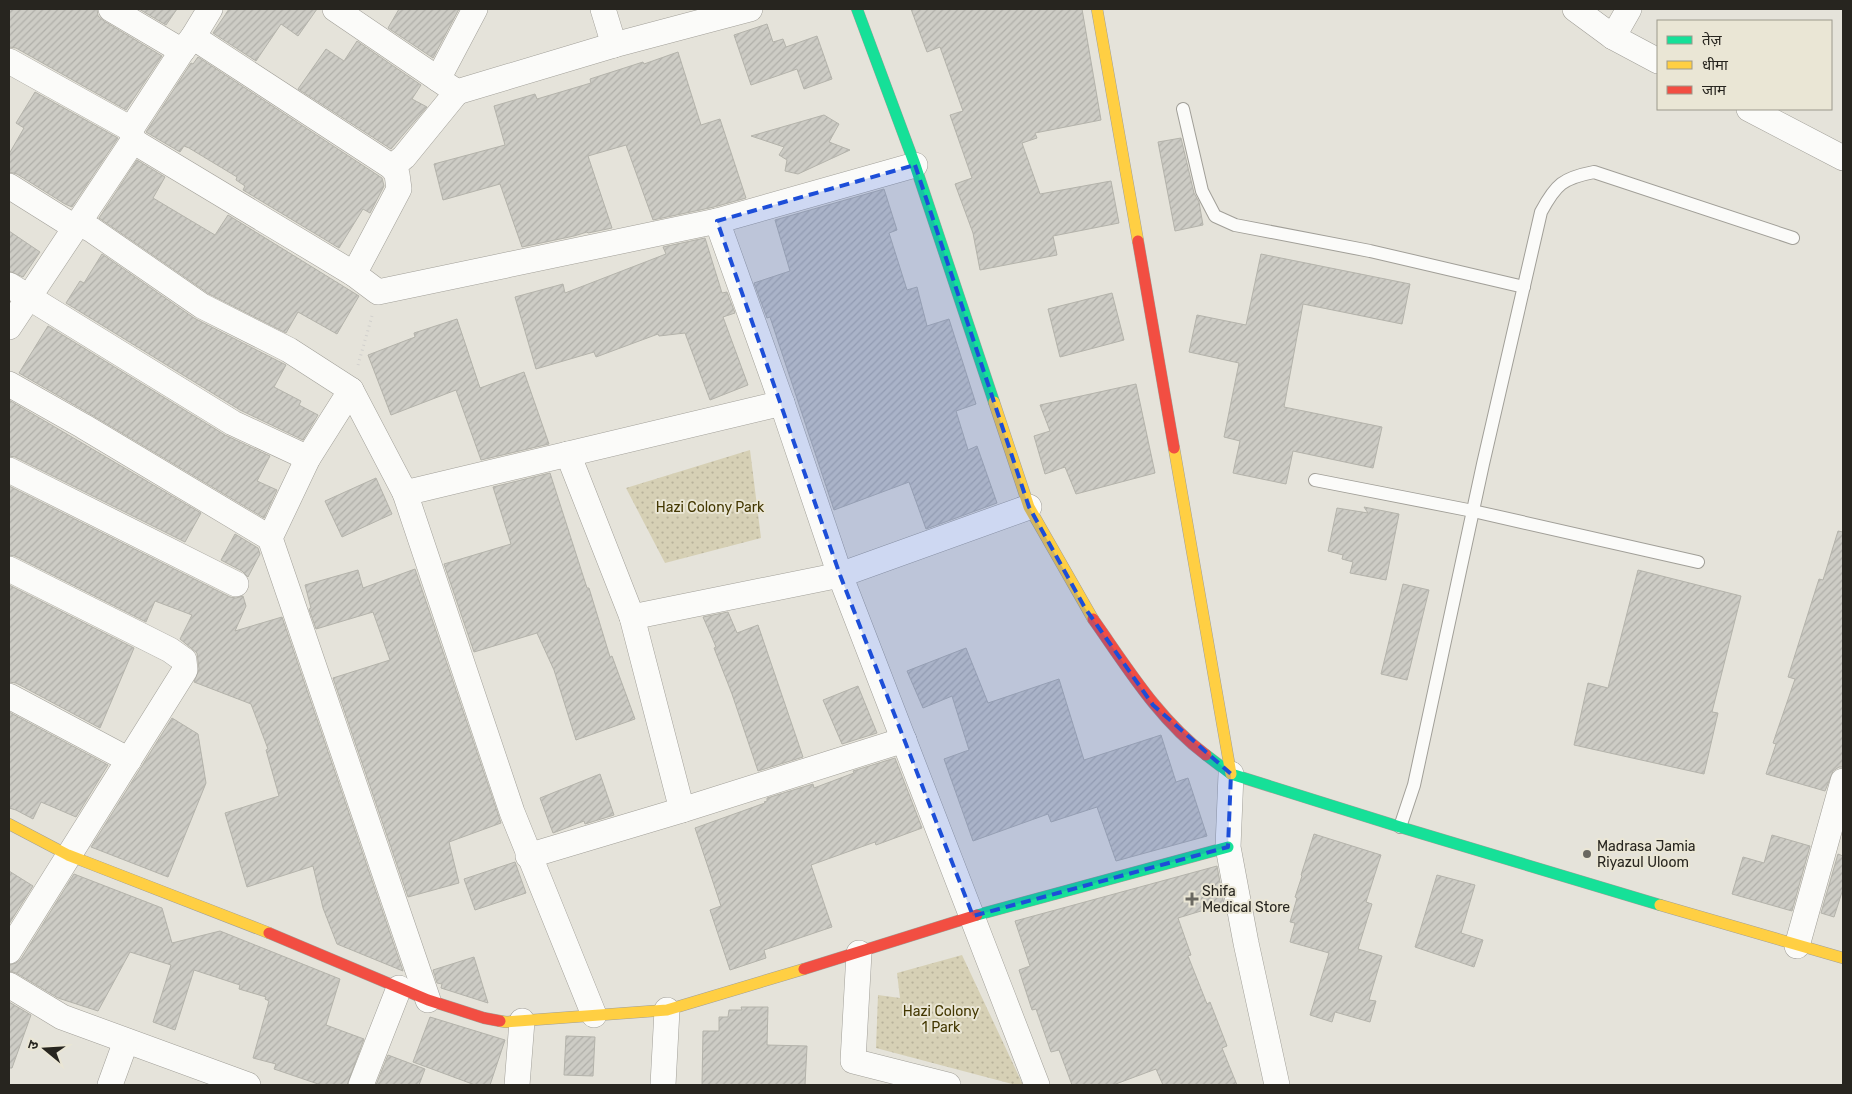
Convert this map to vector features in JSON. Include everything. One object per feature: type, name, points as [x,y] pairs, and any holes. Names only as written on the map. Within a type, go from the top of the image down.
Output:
[{"type":"street","points":[[111,9],[188,44],[392,167],[397,174],[399,189],[354,274]]},
{"type":"street","points":[[9,327],[18,291],[78,225],[210,9]]},
{"type":"street","points":[[335,9],[448,86],[750,9]]},
{"type":"street","points":[[392,167],[404,157],[448,86],[475,9]]},
{"type":"street","points":[[603,9],[614,44]]},
{"type":"street","points":[[857,9],[915,165],[1029,507],[1085,608],[1153,705],[1195,747],[1231,774],[1400,827],[1796,946],[1843,958]]},
{"type":"street","points":[[1097,9],[1231,774],[1228,847],[1276,1085]]},
{"type":"street","points":[[1575,9],[1613,37],[1657,60]]},
{"type":"street","points":[[1613,37],[1629,9]]},
{"type":"street","points":[[9,61],[132,135],[354,274],[378,292],[716,221],[915,165]]},
{"type":"street","points":[[1751,110],[1843,158]]},
{"type":"street","points":[[9,186],[78,225],[92,230],[202,306],[289,350],[351,390],[406,493],[512,812],[528,856],[594,1015]]},
{"type":"street","points":[[716,221],[782,403],[840,575],[1037,1085]]},
{"type":"street","points":[[18,291],[233,422],[308,458]]},
{"type":"street","points":[[9,384],[92,431],[270,538],[428,1000]]},
{"type":"street","points":[[270,538],[308,458],[351,390]]},
{"type":"street","points":[[406,493],[782,403]]},
{"type":"street","points":[[568,454],[632,617],[682,810]]},
{"type":"street","points":[[9,470],[236,584]]},
{"type":"street","points":[[632,617],[840,575],[1029,507]]},
{"type":"street","points":[[9,569],[170,650],[184,660],[185,670],[9,951]]},
{"type":"street","points":[[9,696],[129,760]]},
{"type":"street","points":[[528,856],[904,740]]},
{"type":"street","points":[[1796,946],[1843,781]]},
{"type":"street","points":[[9,824],[68,855],[310,949],[428,1000],[484,1018],[506,1022],[667,1010],[859,953],[972,916],[1228,847]]},
{"type":"street","points":[[859,953],[853,1061],[948,1085]]},
{"type":"street","points":[[9,985],[62,1017],[248,1085]]},
{"type":"street","points":[[361,1085],[399,988]]},
{"type":"street","points":[[663,1085],[667,1010]]},
{"type":"street","points":[[517,1085],[522,1021]]},
{"type":"street","points":[[110,1085],[126,1041]]},
{"type":"lane","points":[[1183,109],[1202,191],[1215,216],[1235,224],[1370,251],[1524,287]]},
{"type":"lane","points":[[1400,827],[1414,785],[1483,464],[1524,287],[1542,212],[1552,192],[1571,176],[1594,172],[1793,238]]},
{"type":"lane","points":[[1315,480],[1474,511],[1698,562]]},
{"type":"path","points":[[351,390],[378,292]]},
{"type":"highlighted area","points":[[915,165],[1029,507],[1085,608],[1153,705],[1231,774],[1228,847],[973,916],[840,575],[717,221]]},
{"type":"green space","name":"Hazi Colony Park","points":[[750,450],[761,538],[665,563],[626,488]]},
{"type":"green space","name":"Hazi Colony 1 Park","points":[[962,955],[1023,1085],[1016,1085],[876,1048],[878,995],[900,998],[897,973]]},
{"type":"building","points":[[9,9],[97,9],[98,16],[104,21],[162,56],[126,110],[16,48],[9,47]]},
{"type":"building","points":[[139,9],[177,9],[166,25]]},
{"type":"building","points":[[229,9],[317,9],[298,36],[281,24],[256,61],[213,33]]},
{"type":"building","points":[[399,9],[459,9],[433,58],[388,28]]},
{"type":"building","points":[[911,9],[1082,9],[1101,120],[1035,133],[1037,138],[1022,143],[1040,194],[1111,181],[1119,223],[1053,236],[1057,255],[980,270],[973,233],[955,184],[972,178],[950,115],[963,111],[940,47],[927,52]]},
{"type":"building","points":[[767,24],[773,42],[783,39],[786,47],[817,36],[832,79],[804,89],[797,69],[751,85],[734,35]]},
{"type":"building","points":[[357,41],[421,85],[412,99],[427,107],[391,149],[298,89],[326,49],[344,61]]},
{"type":"building","points":[[678,52],[701,125],[720,119],[746,198],[653,220],[626,145],[588,156],[612,228],[522,247],[500,184],[443,200],[434,164],[505,145],[494,106],[535,94],[537,99],[591,83],[590,79]]},
{"type":"building","points":[[198,57],[382,178],[384,186],[370,213],[363,209],[339,248],[243,190],[245,186],[236,180],[237,177],[189,148],[184,146],[180,152],[146,132],[191,63],[193,64]]},
{"type":"building","points":[[35,92],[118,138],[72,207],[17,174],[9,172],[9,154],[24,128],[16,123]]},
{"type":"building","points":[[824,115],[839,124],[829,142],[850,150],[798,174],[785,171],[787,160],[779,155],[784,147],[751,136]]},
{"type":"building","points":[[1181,138],[1194,193],[1199,202],[1203,225],[1175,231],[1158,142]]},
{"type":"building","points":[[137,160],[165,177],[153,198],[215,235],[228,215],[359,296],[337,334],[298,312],[286,333],[209,294],[99,218]]},
{"type":"building","points":[[884,189],[897,230],[889,233],[907,290],[917,287],[927,326],[949,319],[976,404],[956,411],[968,450],[977,446],[997,503],[926,529],[909,482],[834,510],[770,317],[767,318],[754,283],[790,271],[775,220]]},
{"type":"building","points":[[9,231],[40,252],[23,277],[9,271]]},
{"type":"building","points":[[705,238],[722,293],[727,292],[735,313],[723,317],[748,385],[710,400],[685,333],[659,336],[658,334],[596,357],[594,352],[536,369],[515,297],[563,284],[565,293],[666,254],[663,247]]},
{"type":"building","points":[[102,254],[194,318],[286,365],[274,387],[301,401],[299,405],[318,415],[303,440],[240,410],[66,303],[80,281],[84,283]]},
{"type":"building","points":[[1261,254],[1410,284],[1402,324],[1303,304],[1284,407],[1382,427],[1373,468],[1293,451],[1286,484],[1233,473],[1240,441],[1224,437],[1239,363],[1189,352],[1197,315],[1246,325]]},
{"type":"building","points":[[1112,293],[1124,340],[1060,357],[1048,309]]},
{"type":"building","points":[[457,319],[480,388],[524,372],[549,444],[481,460],[456,390],[391,415],[368,355],[415,337],[414,333]]},
{"type":"building","points":[[48,326],[225,435],[270,456],[257,481],[277,490],[264,518],[19,373]]},
{"type":"building","points":[[1136,384],[1155,473],[1076,494],[1065,467],[1045,474],[1034,436],[1050,431],[1040,405]]},
{"type":"building","points":[[9,400],[201,513],[185,542],[15,457],[9,456]]},
{"type":"building","points":[[550,473],[610,657],[612,656],[635,719],[576,740],[554,670],[537,633],[474,652],[444,564],[511,544],[493,487]]},
{"type":"building","points":[[376,478],[392,514],[342,537],[325,501]]},
{"type":"building","points":[[9,486],[230,597],[243,596],[246,606],[235,631],[282,617],[403,971],[337,944],[323,908],[313,866],[247,887],[225,813],[279,796],[266,750],[268,749],[251,704],[194,682],[199,669],[197,653],[180,639],[192,615],[155,601],[146,622],[15,556],[9,555]]},
{"type":"building","points":[[1364,507],[1399,514],[1386,580],[1350,573],[1353,562],[1342,559],[1343,555],[1328,551],[1337,508],[1368,513]]},
{"type":"building","points":[[1838,531],[1843,532],[1843,767],[1833,771],[1825,791],[1766,774],[1776,744],[1773,743],[1795,679],[1788,677],[1819,579],[1823,580]]},
{"type":"building","points":[[235,534],[258,548],[260,554],[248,577],[242,571],[221,560]]},
{"type":"building","points":[[415,569],[501,823],[449,842],[459,883],[408,897],[333,678],[390,660],[373,612],[316,629],[309,609],[311,608],[305,585],[358,570],[363,588]]},
{"type":"building","points":[[1638,570],[1741,596],[1712,712],[1718,713],[1704,774],[1574,745],[1588,683],[1608,688]]},
{"type":"building","points":[[1403,584],[1429,590],[1407,680],[1381,674]]},
{"type":"building","points":[[9,585],[134,648],[100,728],[16,683],[9,682]]},
{"type":"building","points":[[728,612],[737,633],[758,625],[803,757],[758,771],[714,648],[716,647],[703,617]]},
{"type":"building","points":[[966,648],[988,703],[1059,679],[1084,760],[1161,735],[1176,782],[1188,778],[1207,836],[1116,861],[1097,807],[1051,822],[1048,814],[973,841],[944,759],[969,750],[952,696],[923,708],[907,671]]},
{"type":"building","points":[[858,686],[877,733],[842,744],[823,700]]},
{"type":"building","points":[[9,712],[108,765],[76,817],[41,802],[33,819],[9,808]]},
{"type":"building","points":[[172,718],[198,734],[206,783],[168,877],[91,847]]},
{"type":"building","points":[[895,758],[922,828],[876,845],[875,842],[811,865],[832,927],[764,950],[766,958],[730,970],[710,910],[721,906],[695,828],[765,803],[767,798],[813,784],[814,788],[854,773],[853,771]]},
{"type":"building","points":[[600,774],[614,815],[585,824],[584,821],[553,833],[540,798]]},
{"type":"building","points":[[1314,834],[1381,855],[1366,902],[1372,904],[1358,949],[1382,956],[1369,1000],[1376,1001],[1370,1022],[1335,1012],[1332,1022],[1310,1015],[1329,953],[1290,942],[1295,923],[1290,922],[1301,875]]},
{"type":"building","points":[[1772,835],[1810,846],[1792,911],[1732,894],[1743,857],[1764,863]]},
{"type":"building","points":[[1838,854],[1843,856],[1843,889],[1834,917],[1821,913]]},
{"type":"building","points":[[515,862],[526,893],[475,910],[464,879]]},
{"type":"building","points":[[1217,866],[1224,904],[1178,918],[1191,955],[1188,956],[1207,1004],[1210,1002],[1227,1046],[1222,1048],[1237,1085],[1163,1085],[1156,1069],[1113,1085],[1072,1085],[1059,1050],[1051,1052],[1036,1009],[1032,1010],[1019,970],[1030,966],[1015,921]]},
{"type":"building","points":[[9,871],[33,886],[9,924]]},
{"type":"building","points":[[74,874],[162,908],[172,943],[220,931],[340,979],[326,1025],[364,1039],[347,1085],[321,1085],[274,1069],[276,1064],[253,1058],[269,1001],[265,999],[266,997],[239,989],[240,985],[194,970],[175,1030],[153,1022],[171,965],[130,952],[98,1011],[58,998],[16,973],[9,971],[9,965],[21,959]]},
{"type":"building","points":[[1437,875],[1475,885],[1461,933],[1483,940],[1474,967],[1415,947]]},
{"type":"building","points":[[474,957],[488,1003],[441,988],[442,984],[437,983],[433,970]]},
{"type":"building","points":[[9,1002],[31,1015],[12,1068],[9,1068]]},
{"type":"building","points":[[741,1007],[768,1007],[767,1045],[807,1046],[805,1085],[702,1085],[703,1031],[719,1031],[719,1017],[728,1017],[729,1010],[742,1010]]},
{"type":"building","points":[[430,1017],[505,1040],[490,1085],[475,1085],[413,1062]]},
{"type":"building","points":[[566,1036],[595,1037],[593,1076],[564,1075]]},
{"type":"building","points":[[388,1055],[425,1069],[419,1085],[376,1085]]},
{"type":"traffic: fast","points":[[857,9],[915,165],[994,402]]},
{"type":"traffic: fast","points":[[1206,755],[1231,774],[1660,905]]},
{"type":"traffic: fast","points":[[977,915],[1228,847]]},
{"type":"traffic: slow","points":[[1097,9],[1138,241]]},
{"type":"traffic: slow","points":[[994,402],[1029,507],[1093,619]]},
{"type":"traffic: slow","points":[[1174,448],[1231,774]]},
{"type":"traffic: slow","points":[[9,824],[68,855],[269,933]]},
{"type":"traffic: slow","points":[[1660,905],[1843,958]]},
{"type":"traffic: slow","points":[[500,1021],[667,1010],[804,969]]},
{"type":"traffic: jam","points":[[1138,241],[1174,448]]},
{"type":"traffic: jam","points":[[1093,619],[1158,709],[1189,741],[1206,755]]},
{"type":"traffic: jam","points":[[804,969],[977,915]]},
{"type":"traffic: jam","points":[[269,933],[428,1000],[484,1018],[500,1021]]},
{"type":"place","name":"Madrasa Jamia Riyazul Uloom","points":[[1587,854]]},
{"type":"place","name":"Shifa Medical Store","points":[[1192,899]]}]
